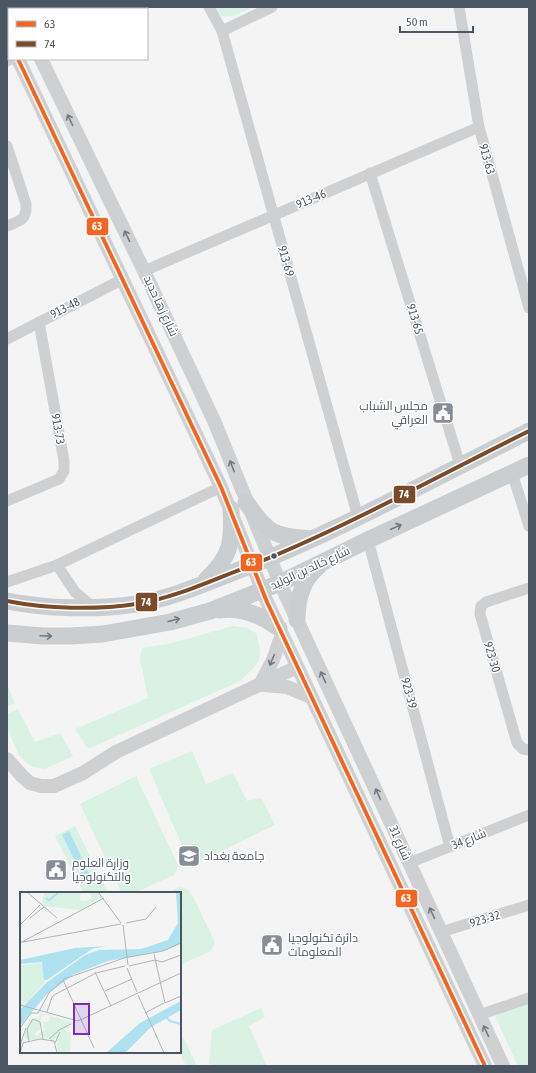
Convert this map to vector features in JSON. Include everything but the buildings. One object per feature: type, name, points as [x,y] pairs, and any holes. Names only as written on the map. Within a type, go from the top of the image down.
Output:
[{"type":"main road","name":"شارع خالد بن الوليد","points":[[7,601],[62,607],[94,608],[138,604],[159,599],[202,584],[249,559],[267,552],[314,540],[529,431]]},
{"type":"main road","name":"شارع خالد بن الوليد","points":[[7,632],[42,636],[103,634],[170,622],[210,611],[280,583],[529,465]]},
{"type":"main road","points":[[202,584],[218,568],[225,558],[230,543],[232,528],[238,506],[274,533],[286,537],[314,540]]},
{"type":"main road","points":[[297,620],[297,607],[305,581],[323,562]]},
{"type":"main road","points":[[210,611],[225,609],[239,610],[254,614],[267,620],[280,631]]},
{"type":"street","points":[[114,8],[118,7]]},
{"type":"street","name":"913-69","points":[[208,7],[222,31],[358,517]]},
{"type":"street","points":[[222,31],[272,7]]},
{"type":"street","name":"913-63","points":[[459,7],[479,127],[529,308]]},
{"type":"street","name":"شارع زها حديد","points":[[18,60],[221,487],[238,506],[267,552],[280,583]]},
{"type":"street","name":"شارع زها حديد","points":[[41,60],[144,271],[215,423],[238,506],[249,559],[261,590]]},
{"type":"street","name":"913-46","points":[[144,271],[479,127]]},
{"type":"street","points":[[7,146],[26,204],[27,213],[22,220],[7,226]]},
{"type":"street","name":"913-65","points":[[370,174],[460,466]]},
{"type":"street","name":"913-48","points":[[7,338],[123,279]]},
{"type":"street","name":"913-73","points":[[7,501],[59,479],[64,472],[64,461],[39,322]]},
{"type":"street","points":[[512,473],[529,526]]},
{"type":"street","points":[[9,581],[57,565],[221,487]]},
{"type":"street","name":"923-39","points":[[368,540],[450,847]]},
{"type":"street","points":[[57,565],[75,592],[94,608]]},
{"type":"street","name":"شارع 31","points":[[280,583],[503,1066]]},
{"type":"street","name":"923-30","points":[[529,588],[486,602],[481,606],[480,614],[517,743],[522,749],[529,750]]},
{"type":"street","name":"شارع 31","points":[[261,590],[485,1066]]},
{"type":"street","points":[[260,685],[272,660],[280,631]]},
{"type":"street","points":[[7,759],[30,783],[41,786],[54,786],[75,778],[116,752],[297,667]]},
{"type":"street","points":[[260,685],[287,687],[311,697]]},
{"type":"street","name":"شارع 34","points":[[409,863],[529,815]]},
{"type":"street","name":"923-32","points":[[441,932],[529,905]]},
{"type":"street","points":[[479,1015],[529,998]]},
{"type":"green space","points":[[216,7],[253,7],[237,15],[229,17],[220,15]]},
{"type":"green space","points":[[233,626],[247,628],[256,633],[260,650],[260,655],[256,665],[240,681],[88,749],[75,729],[148,698],[140,659],[142,648],[172,643]]},
{"type":"green space","points":[[7,684],[15,703],[7,707]]},
{"type":"green space","points":[[18,709],[35,742],[60,733],[73,756],[45,769],[34,767],[25,762],[19,755],[7,728],[7,714]]},
{"type":"green space","points":[[192,751],[206,784],[233,773],[247,801],[257,798],[262,799],[275,825],[199,862],[189,862],[149,769]]},
{"type":"green space","points":[[136,776],[178,865],[174,875],[136,892],[122,892],[80,804]]},
{"type":"green space","points":[[75,826],[108,892],[83,892],[55,836]]},
{"type":"green space","points":[[179,887],[190,891],[214,940],[214,945],[211,951],[181,965],[181,892],[169,892]]},
{"type":"green space","points":[[529,1001],[529,1066],[518,1066],[493,1012]]},
{"type":"green space","points":[[261,1008],[265,1017],[249,1026],[267,1066],[209,1066],[212,1030]]},
{"type":"green space","points":[[183,1037],[197,1066],[186,1066],[180,1053],[181,1053],[181,1038]]},
{"type":"water","points":[[69,831],[82,858],[75,861],[62,835]]},
{"type":"water","points":[[87,869],[92,879],[85,882],[80,873]]},
{"type":"transit line","name":"63","points":[[18,60],[221,487],[267,602],[485,1066]]},
{"type":"transit line","name":"74","points":[[7,601],[38,606],[88,608],[136,604],[172,595],[218,579],[267,559],[343,525],[529,431]]},
{"type":"place","name":"مجلس الشباب العراقي","points":[[443,413]]},
{"type":"place","name":"جامعة بغداد","points":[[189,856]]},
{"type":"place","name":"وزارة العلوم والتكنولوجيا","points":[[56,870]]},
{"type":"place","name":"دائرة تكنولوجيا المعلومات","points":[[272,945]]}]
